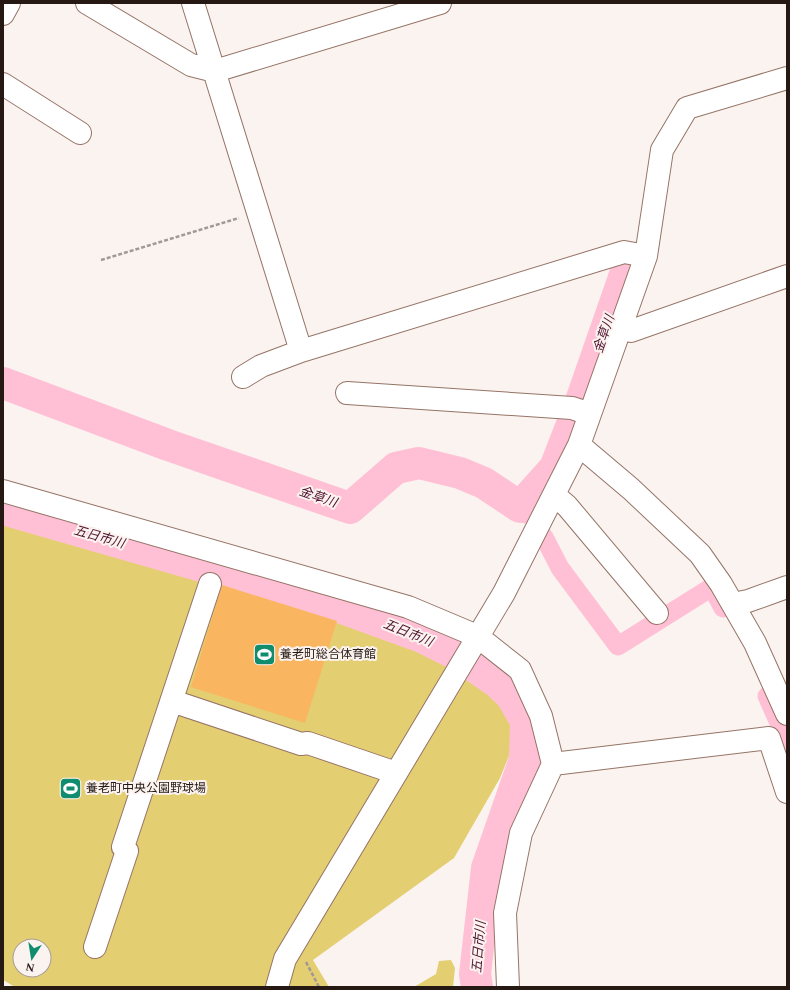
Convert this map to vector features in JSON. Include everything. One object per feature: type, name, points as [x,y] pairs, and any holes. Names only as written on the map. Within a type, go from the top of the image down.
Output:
[{"type":"street","points":[[3,14],[9,3]]},
{"type":"street","points":[[87,3],[192,65],[215,71],[440,3]]},
{"type":"street","points":[[193,3],[301,351]]},
{"type":"street","points":[[277,987],[287,955],[504,593],[579,445],[646,256],[662,150],[687,108],[787,78]]},
{"type":"street","points":[[3,84],[80,133]]},
{"type":"street","points":[[243,377],[261,366],[301,351],[624,252],[646,256]]},
{"type":"street","points":[[620,328],[630,330],[787,276]]},
{"type":"street","points":[[347,393],[572,408],[590,414]]},
{"type":"street","points":[[579,445],[631,489],[700,554],[733,604],[755,643],[787,714]]},
{"type":"street","points":[[3,491],[408,607],[477,636],[520,670],[541,716],[553,764],[521,833],[505,913],[508,987]]},
{"type":"street","points":[[554,495],[567,506],[657,613]]},
{"type":"street","points":[[95,947],[127,851],[123,847],[210,584]]},
{"type":"street","points":[[733,604],[748,601],[787,587]]},
{"type":"street","points":[[172,701],[301,744],[308,742],[396,773]]},
{"type":"street","points":[[553,764],[769,738],[787,792]]},
{"type":"path","points":[[102,260],[258,212]]},
{"type":"path","points":[[287,955],[308,963],[319,987]]},
{"type":"shaded area","points":[[3,517],[346,617],[443,656],[495,689],[512,715],[511,751],[500,778],[454,858],[313,960],[329,987],[15,987],[3,980]]},
{"type":"shaded area","points":[[451,960],[455,968],[453,987],[414,987],[436,974],[439,961]]},
{"type":"building","name":"養老町総合体育館","points":[[222,585],[337,621],[305,723],[191,687]]},
{"type":"waterway","name":"金草川","points":[[581,401],[628,266]]},
{"type":"waterway","name":"金草川","points":[[3,383],[168,445],[350,508],[396,468],[419,463],[460,473],[484,483],[520,507],[555,468],[574,419]]},
{"type":"waterway","points":[[520,507],[526,514]]},
{"type":"waterway","name":"五日市川","points":[[3,509],[320,600],[422,637],[458,655],[497,682],[511,695],[526,721],[525,759],[487,868],[475,974],[477,987]]},
{"type":"waterway","points":[[544,537],[560,568],[618,646],[712,587],[723,608]]},
{"type":"waterway","points":[[767,696],[787,741]]},
{"type":"place","name":"養老町総合体育館","points":[[264,654]]},
{"type":"place","name":"養老町中央公園野球場","points":[[70,788]]}]
